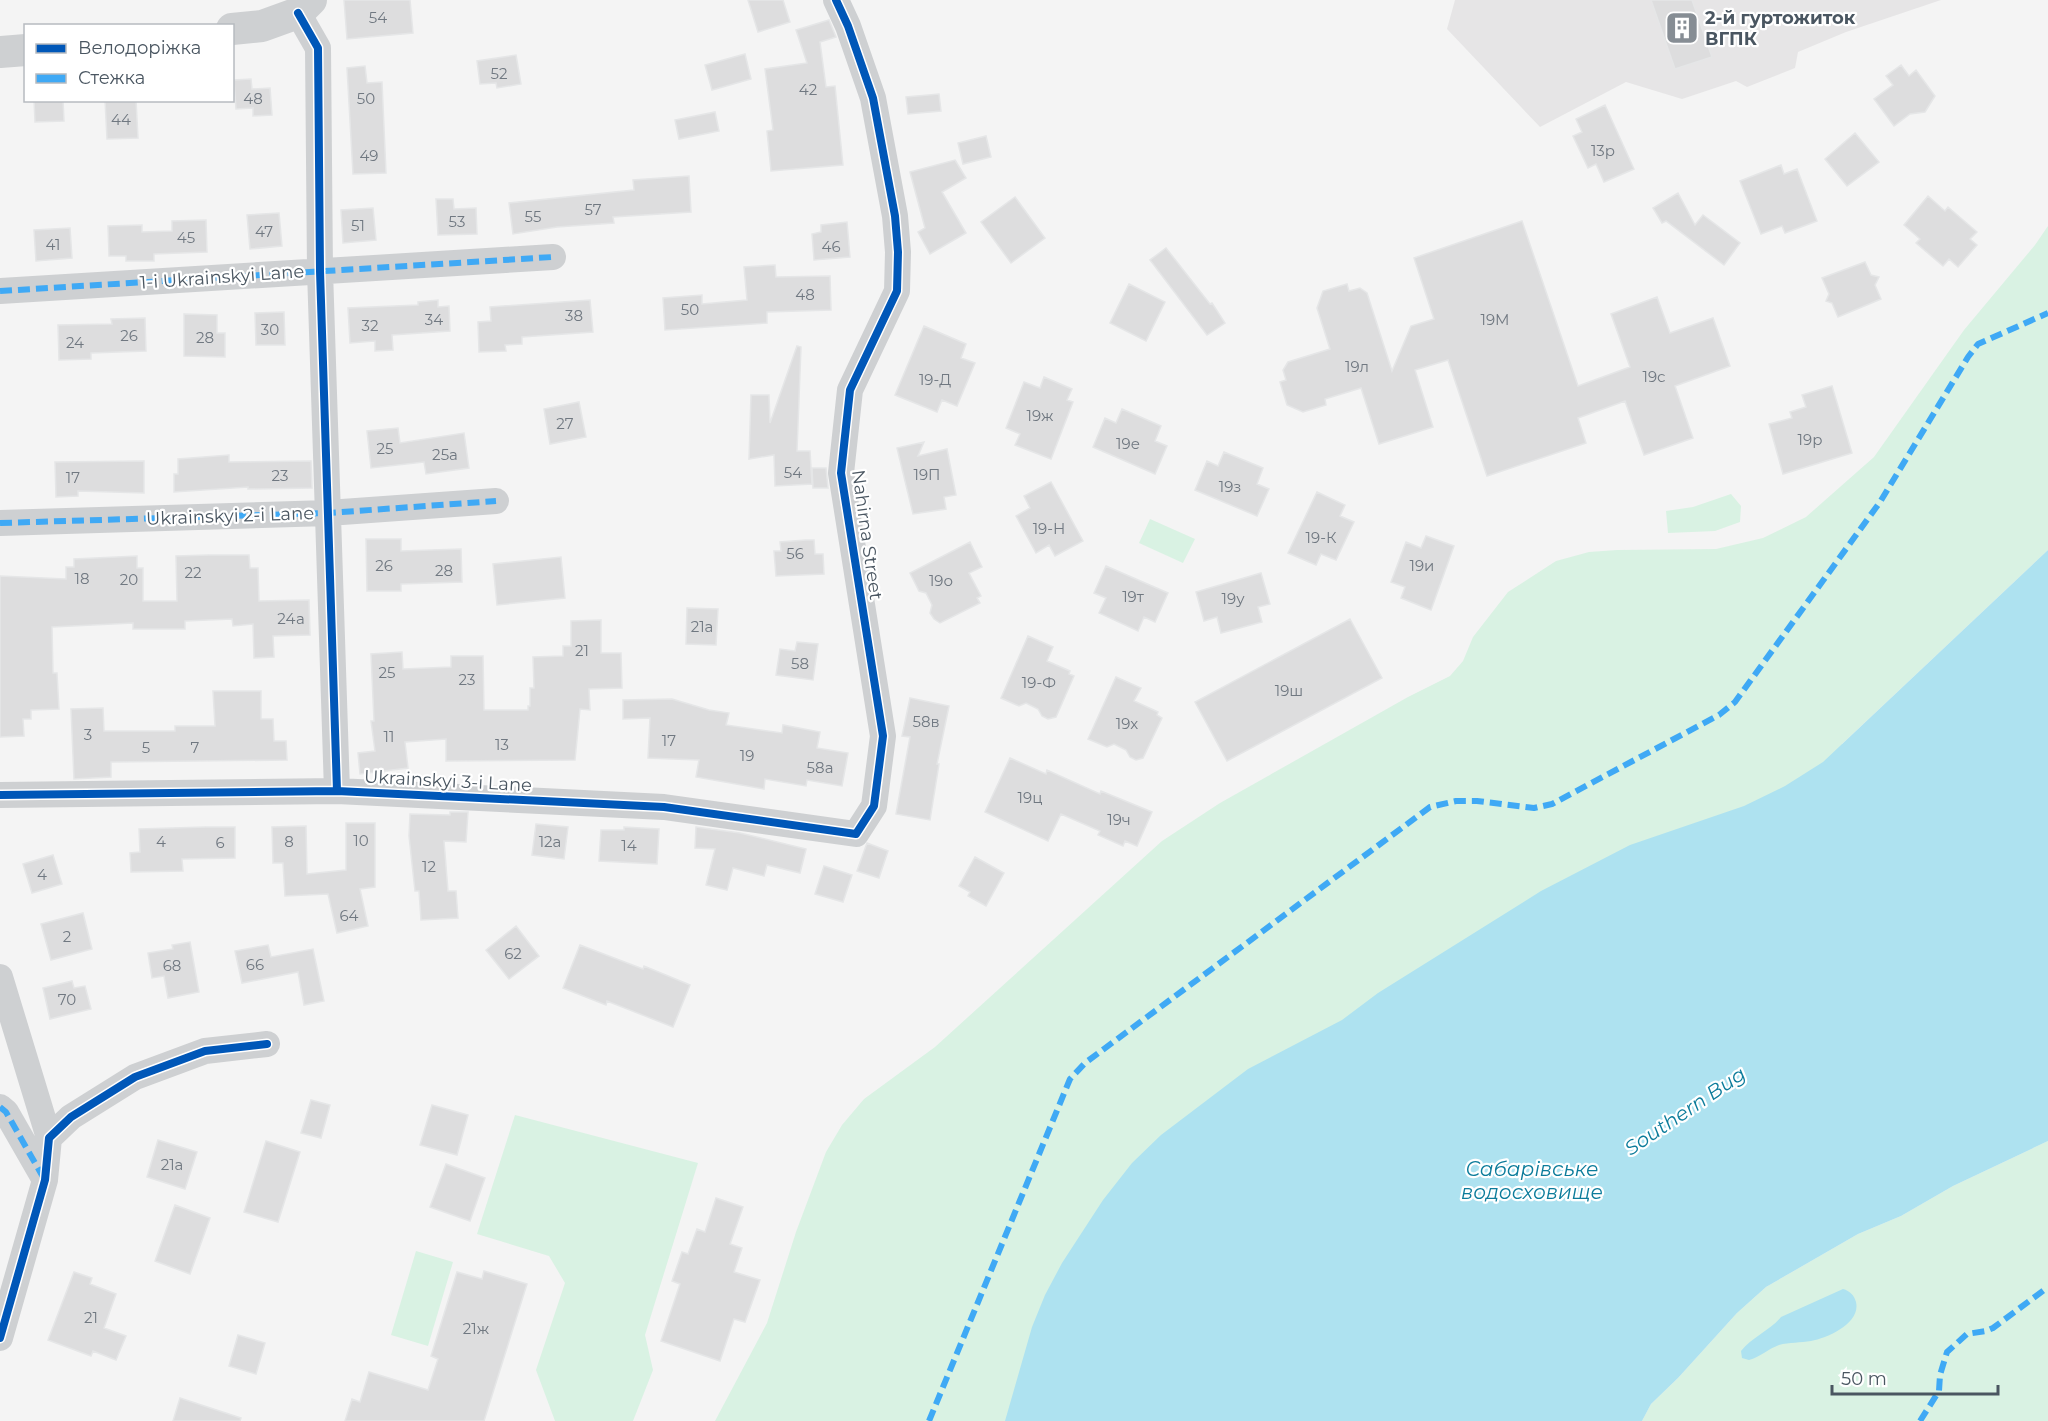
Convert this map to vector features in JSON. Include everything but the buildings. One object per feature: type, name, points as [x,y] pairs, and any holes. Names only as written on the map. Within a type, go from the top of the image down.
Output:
[{"type":"street","name":"Nahirna Street","points":[[836,0],[848,26],[873,98],[895,216],[898,252],[897,291],[850,390],[841,473],[883,736],[874,806],[856,834]]},
{"type":"street","points":[[234,29],[262,26],[304,7],[318,48],[320,271],[337,790]]},
{"type":"street","points":[[0,52],[24,50]]},
{"type":"street","name":"1-i Ukrainskyi Lane","points":[[0,291],[553,257]]},
{"type":"street","name":"Ukrainskyi 2-i Lane","points":[[0,523],[328,513],[496,501]]},
{"type":"street","name":"Ukrainskyi 3-i Lane","points":[[0,795],[337,790],[664,807],[856,834]]},
{"type":"street","points":[[0,977],[49,1138],[45,1180],[0,1338]]},
{"type":"street","points":[[49,1138],[71,1117],[135,1077],[205,1051],[267,1044]]},
{"type":"street","points":[[0,1107],[6,1112],[45,1180]]},
{"type":"shaded area","points":[[1455,0],[1941,0],[1846,32],[1798,52],[1795,68],[1747,87],[1736,81],[1682,99],[1626,82],[1540,127],[1447,29]]},
{"type":"green space","points":[[2048,226],[2048,550],[1842,744],[1843,791],[1031,1421],[715,1421],[767,1323],[796,1232],[826,1152],[842,1125],[864,1099],[935,1047],[1162,841],[1220,803],[1408,697],[1450,676],[1463,661],[1473,637],[1508,592],[1556,561],[1589,552],[1716,549],[1763,538],[1806,517],[1874,457],[1964,330],[2035,245]]},
{"type":"green space","points":[[1731,494],[1741,506],[1740,522],[1715,531],[1668,533],[1666,511],[1693,507]]},
{"type":"green space","points":[[1150,519],[1195,539],[1183,563],[1139,543]]},
{"type":"green space","points":[[515,1115],[698,1163],[645,1335],[653,1370],[633,1421],[555,1421],[536,1370],[565,1283],[549,1256],[477,1234]]},
{"type":"green space","points":[[2048,1141],[2048,1421],[1642,1421],[1651,1404],[1737,1313],[1766,1287],[1858,1234],[1901,1216],[1953,1186]]},
{"type":"green space","points":[[416,1251],[453,1262],[428,1346],[391,1335]]},
{"type":"water","name":"Сабарівське водосховище","points":[[2048,550],[2048,1141],[1953,1186],[1901,1216],[1858,1234],[1766,1287],[1737,1313],[1651,1404],[1642,1421],[1005,1421],[1032,1327],[1045,1295],[1062,1263],[1103,1200],[1132,1163],[1161,1135],[1248,1069],[1342,1020],[1378,993],[1541,891],[1630,845],[1744,806],[1785,786],[1823,762]]},
{"type":"water","points":[[1843,1289],[1853,1295],[1856,1310],[1853,1317],[1842,1328],[1807,1342],[1779,1345],[1749,1360],[1742,1358],[1741,1351],[1745,1346],[1781,1317]]},
{"type":"marked path","points":[[0,291],[553,257]]},
{"type":"marked path","points":[[929,1421],[1070,1079],[1085,1063],[1430,807],[1456,801],[1477,801],[1534,808],[1552,804],[1719,715],[1735,702],[1880,502],[1978,344],[2048,313]]},
{"type":"marked path","points":[[0,523],[328,513],[496,501]]},
{"type":"marked path","points":[[0,1107],[6,1112],[43,1177]]},
{"type":"marked path","points":[[1920,1421],[1939,1391],[1940,1375],[1947,1352],[1967,1334],[1993,1328],[2048,1287]]},
{"type":"cycle path","points":[[0,795],[337,791],[664,807],[856,834],[874,806],[883,736],[841,473],[850,390],[897,291],[898,252],[895,216],[873,98],[848,26],[836,0]]},
{"type":"cycle path","points":[[298,13],[318,48],[320,271],[337,791]]},
{"type":"cycle path","points":[[0,1338],[45,1180],[49,1138],[71,1117],[135,1077],[205,1051],[267,1044]]},
{"type":"place","name":"2-й гуртожиток ВГПК","points":[[1682,28]]},
{"type":"water label","name":"Southern Bug","points":[[1685,1111]]}]
